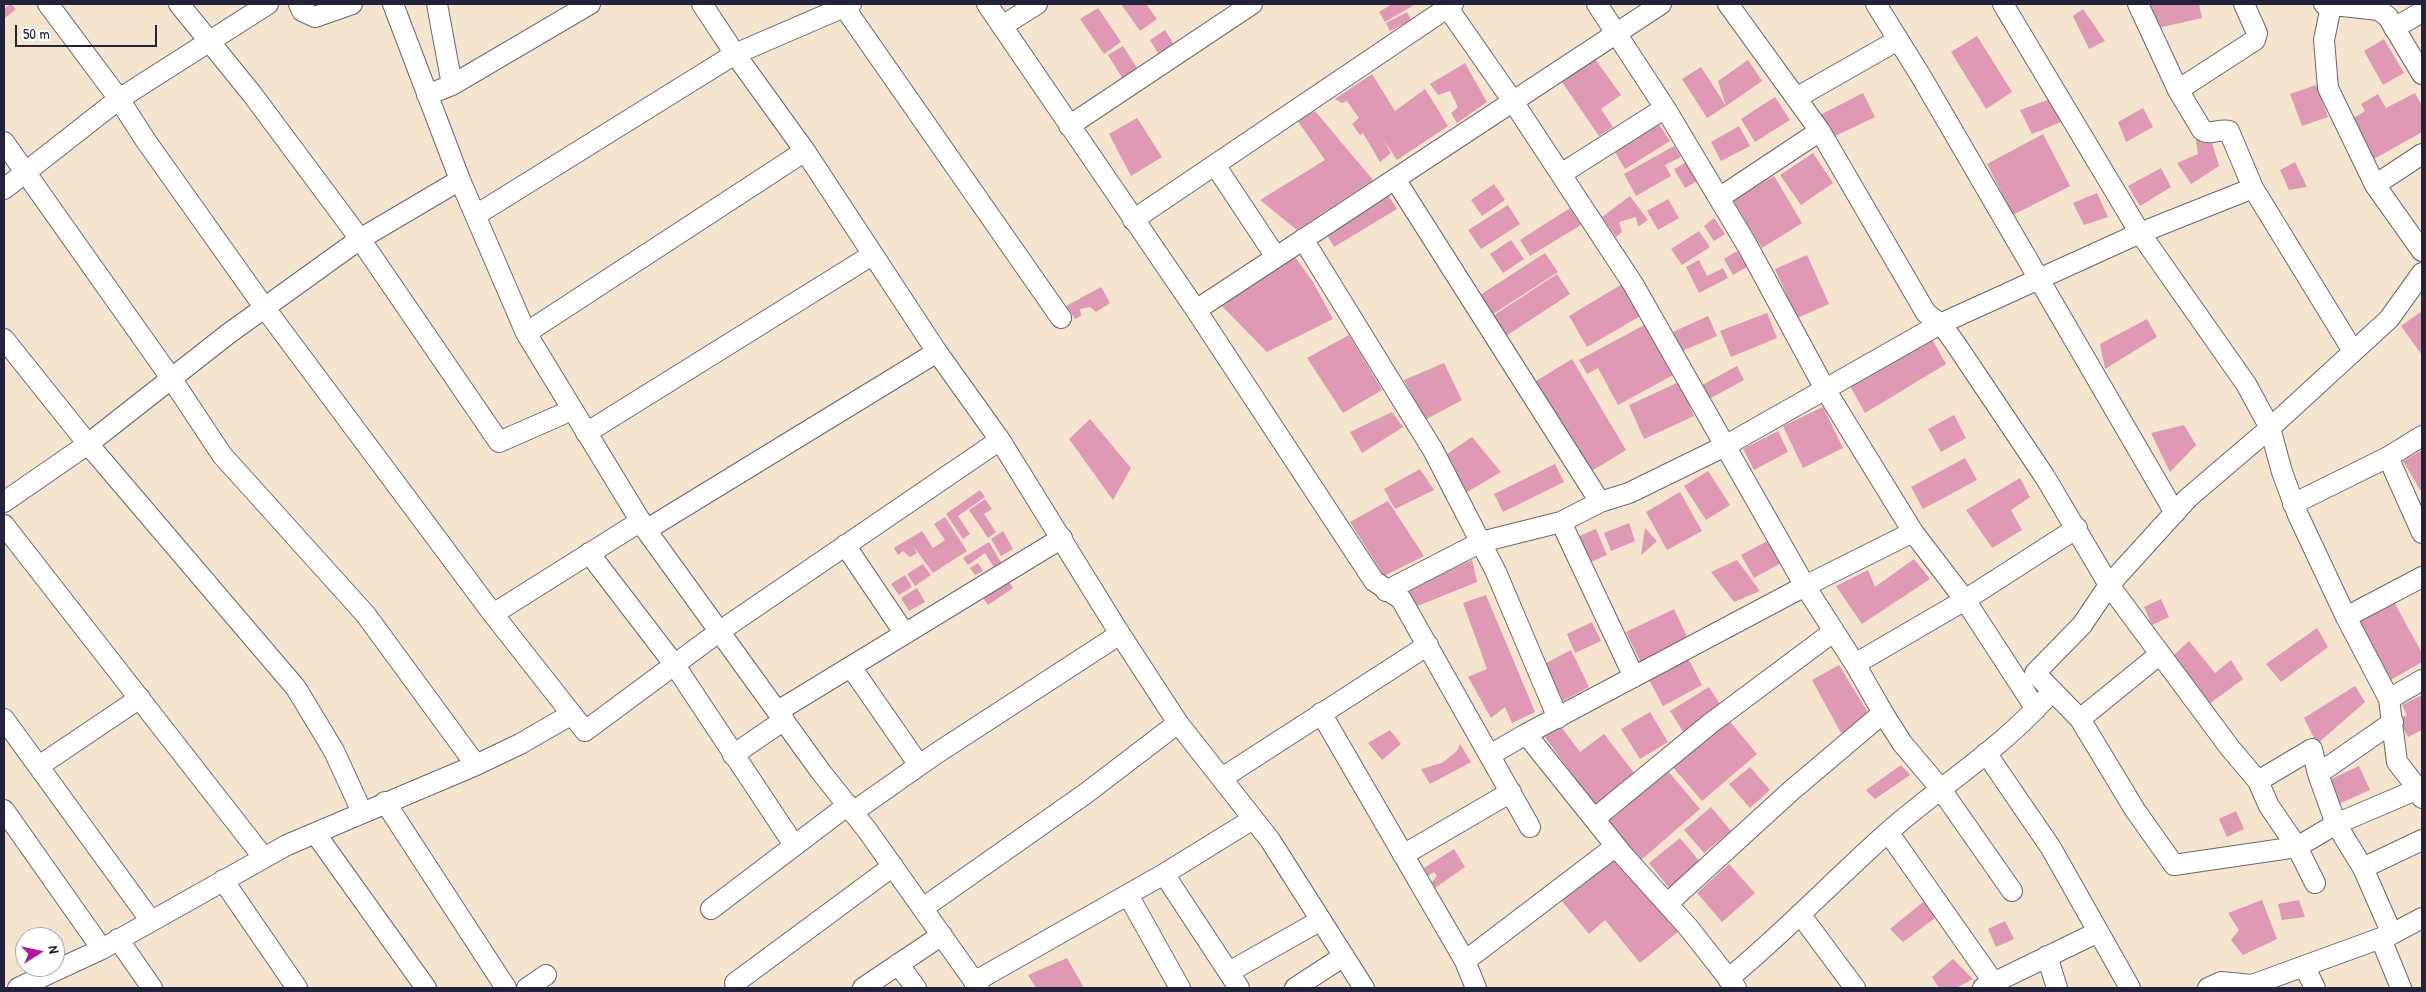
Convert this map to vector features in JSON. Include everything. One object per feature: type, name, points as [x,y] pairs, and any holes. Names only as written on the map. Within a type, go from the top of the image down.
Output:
[{"type":"street","points":[[48,4],[120,99],[146,141],[264,308],[493,614],[586,730],[720,630],[1000,440]]},
{"type":"street","points":[[179,4],[210,41],[360,239],[498,442],[572,410]]},
{"type":"street","points":[[4,189],[120,99],[268,4]]},
{"type":"street","points":[[299,4],[302,11],[315,17],[352,4]]},
{"type":"street","points":[[393,4],[460,180],[526,333],[643,525],[781,716],[893,866],[977,985],[1253,819]]},
{"type":"street","points":[[437,4],[452,85]]},
{"type":"street","points":[[427,94],[452,85],[590,4]]},
{"type":"street","points":[[702,4],[734,54],[805,151],[937,352],[1000,440],[1120,634],[1178,723],[1270,840],[1364,988]]},
{"type":"street","points":[[987,4],[1196,310],[1374,581],[1400,599],[1428,645],[1530,827]]},
{"type":"street","points":[[1002,26],[1037,4]]},
{"type":"street","points":[[1069,126],[1252,4]]},
{"type":"street","points":[[1598,4],[1665,108],[1719,198],[1747,245],[1825,389],[1913,532],[1965,600],[2036,708]]},
{"type":"street","points":[[1196,310],[1512,100],[1661,4]]},
{"type":"street","points":[[1728,4],[1820,131],[1926,313],[1940,324],[2077,528],[2109,585],[2230,748],[2258,781],[2269,806],[2297,847],[2315,883]]},
{"type":"street","points":[[1876,4],[2175,513]]},
{"type":"street","points":[[2003,4],[2140,233],[2246,384],[2270,428],[2293,504],[2346,617],[2389,699],[2397,762],[2421,791],[2336,824],[2297,847],[2174,865],[2135,810],[2080,719],[2035,673],[2082,625],[2109,585],[2188,498],[2270,428],[2389,318],[2422,273]]},
{"type":"street","points":[[2138,4],[2178,90],[2204,132],[2230,131],[2253,188],[2353,351]]},
{"type":"street","points":[[2178,90],[2255,40],[2257,33],[2244,4]]},
{"type":"street","points":[[476,215],[734,54],[846,5],[1061,318]]},
{"type":"street","points":[[1133,220],[1449,5],[1633,284],[1804,586],[1855,664],[1902,743],[1940,788],[2012,891]]},
{"type":"street","points":[[2422,74],[2384,14],[2366,6],[2328,5],[2324,40],[2328,88],[2376,185],[2422,251]]},
{"type":"street","points":[[2394,28],[2422,12]]},
{"type":"street","points":[[1796,98],[1898,40]]},
{"type":"street","points":[[1561,174],[1665,108]]},
{"type":"street","points":[[1719,198],[1820,131]]},
{"type":"street","points":[[4,142],[171,378],[222,455],[366,615],[476,765]]},
{"type":"street","points":[[526,333],[805,151]]},
{"type":"street","points":[[2376,185],[2422,154]]},
{"type":"street","points":[[1215,165],[1276,257]]},
{"type":"street","points":[[1395,179],[1600,502]]},
{"type":"street","points":[[4,502],[88,444],[171,378],[360,239],[460,180]]},
{"type":"street","points":[[1386,591],[1481,542],[1561,522],[1600,502],[1629,493],[1725,446],[1940,324],[2140,233],[2253,188]]},
{"type":"street","points":[[1303,240],[1433,450],[1496,572],[1558,718]]},
{"type":"street","points":[[586,433],[872,255]]},
{"type":"street","points":[[4,339],[88,444],[296,688],[334,751],[362,812]]},
{"type":"street","points":[[493,614],[589,553],[643,525],[937,352]]},
{"type":"street","points":[[2293,504],[2388,457],[2422,436]]},
{"type":"street","points":[[2388,457],[2421,526]]},
{"type":"street","points":[[1561,522],[1634,677]]},
{"type":"street","points":[[4,525],[264,858]]},
{"type":"street","points":[[1855,664],[1965,600],[2077,528]]},
{"type":"street","points":[[1490,755],[1804,586],[1913,532]]},
{"type":"street","points":[[733,755],[781,716],[851,667],[1062,538]]},
{"type":"street","points":[[845,545],[905,634]]},
{"type":"street","points":[[589,553],[674,664],[794,845]]},
{"type":"street","points":[[2346,617],[2422,577]]},
{"type":"street","points":[[1594,819],[1711,723],[1833,632]]},
{"type":"street","points":[[711,910],[794,845],[1120,634]]},
{"type":"street","points":[[1222,778],[1321,712],[1428,645]]},
{"type":"street","points":[[2080,719],[2160,654]]},
{"type":"street","points":[[851,667],[919,765]]},
{"type":"street","points":[[2389,699],[2422,680]]},
{"type":"street","points":[[1526,734],[1616,846],[1732,983],[1800,914],[1888,832],[1940,788],[1986,753],[2052,691]]},
{"type":"street","points":[[39,766],[140,698]]},
{"type":"street","points":[[1321,712],[1465,961],[1476,988]]},
{"type":"street","points":[[1667,904],[1792,790],[1883,713]]},
{"type":"street","points":[[18,988],[110,944],[264,858],[362,812],[476,765],[520,744],[572,714]]},
{"type":"street","points":[[4,719],[151,921]]},
{"type":"street","points":[[2318,774],[2393,722]]},
{"type":"street","points":[[923,908],[1085,794],[1178,723]]},
{"type":"street","points":[[2258,781],[2312,749],[2318,774],[2336,824],[2362,868],[2401,988]]},
{"type":"street","points":[[1986,753],[2051,848],[2130,988]]},
{"type":"street","points":[[1403,855],[1511,792]]},
{"type":"street","points":[[386,802],[506,988]]},
{"type":"street","points":[[4,810],[110,944],[152,988]]},
{"type":"street","points":[[1888,832],[1988,986],[2098,932]]},
{"type":"street","points":[[315,833],[426,988]]},
{"type":"street","points":[[2362,868],[2422,840]]},
{"type":"street","points":[[1465,961],[1616,846]]},
{"type":"street","points":[[735,983],[893,866]]},
{"type":"street","points":[[1164,874],[1234,980],[1320,920]]},
{"type":"street","points":[[223,880],[297,988]]},
{"type":"street","points":[[1128,895],[1180,988]]},
{"type":"street","points":[[1800,914],[1856,988]]},
{"type":"street","points":[[2208,988],[2220,982],[2252,985],[2386,937],[2422,918]]},
{"type":"street","points":[[863,988],[942,935]]},
{"type":"street","points":[[1295,988],[1344,956]]},
{"type":"street","points":[[2047,956],[2057,988]]},
{"type":"street","points":[[898,964],[916,988]]},
{"type":"street","points":[[2304,966],[2316,988]]},
{"type":"street","points":[[527,988],[546,975]]},
{"type":"building","points":[[11,4],[16,9],[4,19],[4,9]]},
{"type":"building","points":[[1121,4],[1146,4],[1157,19],[1140,31]]},
{"type":"building","points":[[1392,4],[1414,5],[1385,22],[1379,12]]},
{"type":"building","points":[[2147,4],[2199,4],[2202,18],[2153,29]]},
{"type":"building","points":[[1098,8],[1121,42],[1104,54],[1080,19]]},
{"type":"building","points":[[2083,9],[2105,41],[2089,49],[2073,16]]},
{"type":"building","points":[[1407,12],[1411,20],[1390,31],[1386,23]]},
{"type":"building","points":[[1165,30],[1175,46],[1160,56],[1150,40]]},
{"type":"building","points":[[1977,36],[2012,92],[1986,109],[1951,52]]},
{"type":"building","points":[[2384,39],[2404,73],[2383,85],[2364,51]]},
{"type":"building","points":[[1123,46],[1141,74],[1126,84],[1108,55]]},
{"type":"building","points":[[1595,59],[1621,95],[1601,109],[1613,127],[1599,136],[1562,82]]},
{"type":"building","points":[[1748,60],[1762,81],[1726,106],[1718,81]]},
{"type":"building","points":[[1465,63],[1487,102],[1457,123],[1451,113],[1458,107],[1450,91],[1438,95],[1430,84]]},
{"type":"building","points":[[1701,67],[1726,106],[1707,118],[1682,79]]},
{"type":"building","points":[[1372,74],[1395,111],[1425,89],[1448,126],[1397,160],[1383,139],[1391,153],[1380,162],[1363,133],[1360,135],[1352,124],[1359,118],[1347,101],[1342,103],[1335,99]]},
{"type":"building","points":[[2316,85],[2328,117],[2302,126],[2290,94]]},
{"type":"building","points":[[1863,93],[1875,117],[1831,138],[1820,115]]},
{"type":"building","points":[[2415,93],[2422,106],[2422,132],[2374,159],[2352,119],[2365,111],[2361,104],[2378,94],[2386,108]]},
{"type":"building","points":[[1775,97],[1790,120],[1755,142],[1741,119]]},
{"type":"building","points":[[2050,99],[2061,122],[2032,134],[2020,110]]},
{"type":"building","points":[[2143,108],[2153,127],[2126,142],[2118,122]]},
{"type":"building","points":[[1315,111],[1373,180],[1297,230],[1260,200],[1325,160],[1297,120]]},
{"type":"building","points":[[1137,118],[1162,157],[1131,176],[1109,134]]},
{"type":"building","points":[[1659,124],[1670,141],[1625,169],[1615,152]]},
{"type":"building","points":[[1739,126],[1750,146],[1721,161],[1711,142]]},
{"type":"building","points":[[2209,133],[2219,166],[2191,184],[2177,163],[2198,154],[2196,140]]},
{"type":"building","points":[[2043,134],[2070,186],[2013,215],[1987,164]]},
{"type":"building","points":[[1674,146],[1681,157],[1665,165],[1671,176],[1636,196],[1624,174]]},
{"type":"building","points":[[1813,153],[1833,183],[1801,205],[1780,175]]},
{"type":"building","points":[[1687,162],[1697,181],[1685,188],[1674,169]]},
{"type":"building","points":[[2295,162],[2307,187],[2289,190],[2280,170]]},
{"type":"building","points":[[2161,168],[2171,187],[2140,206],[2128,186]]},
{"type":"building","points":[[1774,176],[1802,223],[1762,248],[1733,200]]},
{"type":"building","points":[[1494,184],[1505,200],[1482,216],[1471,200]]},
{"type":"building","points":[[1386,192],[1397,209],[1334,247],[1326,233]]},
{"type":"building","points":[[2097,193],[2108,217],[2084,225],[2073,203]]},
{"type":"building","points":[[1630,196],[1648,220],[1638,227],[1636,217],[1619,222],[1622,232],[1616,237],[1602,217]]},
{"type":"building","points":[[1668,199],[1679,218],[1658,230],[1647,211]]},
{"type":"building","points":[[1508,205],[1520,224],[1481,249],[1468,230]]},
{"type":"building","points":[[1570,208],[1581,225],[1530,256],[1520,240]]},
{"type":"building","points":[[1714,218],[1725,234],[1714,241],[1704,226]]},
{"type":"building","points":[[1699,231],[1710,247],[1682,265],[1671,249]]},
{"type":"building","points":[[1511,240],[1524,259],[1503,273],[1490,254]]},
{"type":"building","points":[[1737,251],[1747,267],[1733,275],[1724,259]]},
{"type":"building","points":[[1545,253],[1558,272],[1493,314],[1480,295]]},
{"type":"building","points":[[1807,255],[1829,304],[1797,318],[1775,269]]},
{"type":"building","points":[[1295,257],[1313,282],[1333,319],[1267,352],[1219,303]]},
{"type":"building","points":[[1699,260],[1707,276],[1723,268],[1728,278],[1699,293],[1686,267]]},
{"type":"building","points":[[1557,274],[1570,294],[1506,336],[1493,316]]},
{"type":"building","points":[[1624,283],[1642,315],[1587,347],[1569,316]]},
{"type":"building","points":[[1101,287],[1110,303],[1096,312],[1090,307],[1080,309],[1081,316],[1075,319],[1066,306]]},
{"type":"building","points":[[2422,311],[2422,355],[2401,326]]},
{"type":"building","points":[[1767,313],[1777,338],[1731,357],[1720,331]]},
{"type":"building","points":[[1708,316],[1717,336],[1682,351],[1673,332]]},
{"type":"building","points":[[2147,319],[2157,337],[2105,369],[2100,344]]},
{"type":"building","points":[[1648,323],[1675,374],[1618,405],[1598,368],[1587,374],[1579,360]]},
{"type":"building","points":[[1349,335],[1382,390],[1343,413],[1307,358]]},
{"type":"building","points":[[1932,339],[1946,364],[1865,413],[1850,386]]},
{"type":"building","points":[[1572,359],[1626,450],[1590,472],[1536,381]]},
{"type":"building","points":[[1444,363],[1462,400],[1425,420],[1404,380]]},
{"type":"building","points":[[1737,366],[1744,380],[1709,399],[1702,385]]},
{"type":"building","points":[[1679,382],[1694,416],[1644,439],[1629,405]]},
{"type":"building","points":[[1823,407],[1843,448],[1803,468],[1783,426]]},
{"type":"building","points":[[1392,412],[1403,427],[1362,453],[1350,432]]},
{"type":"building","points":[[1954,415],[1966,438],[1941,452],[1928,429]]},
{"type":"building","points":[[1090,419],[1131,468],[1113,500],[1069,439]]},
{"type":"building","points":[[2184,425],[2196,445],[2170,472],[2151,433]]},
{"type":"building","points":[[1778,431],[1788,452],[1754,470],[1743,449]]},
{"type":"building","points":[[1472,437],[1501,472],[1464,494],[1444,456]]},
{"type":"building","points":[[2422,450],[2422,493],[2403,461]]},
{"type":"building","points":[[1965,458],[1977,480],[1923,509],[1911,487]]},
{"type":"building","points":[[1555,464],[1564,482],[1503,512],[1494,494]]},
{"type":"building","points":[[1420,469],[1434,490],[1395,509],[1384,489]]},
{"type":"building","points":[[1708,471],[1730,505],[1706,520],[1684,486]]},
{"type":"building","points":[[2020,478],[2030,497],[2011,510],[2022,530],[1992,548],[1966,510]]},
{"type":"building","points":[[980,490],[985,497],[958,516],[970,534],[963,539],[946,514]]},
{"type":"building","points":[[1680,492],[1702,531],[1667,550],[1646,512]]},
{"type":"building","points":[[985,499],[992,509],[984,514],[996,532],[988,538],[969,510]]},
{"type":"building","points":[[1388,501],[1424,556],[1384,576],[1350,522]]},
{"type":"building","points":[[945,517],[967,551],[933,573],[913,546],[917,553],[910,557],[903,551],[898,555],[894,548],[922,531],[933,548],[945,540],[934,524]]},
{"type":"building","points":[[1629,523],[1635,541],[1611,551],[1604,533]]},
{"type":"building","points":[[1645,528],[1657,541],[1641,555]]},
{"type":"building","points":[[1596,529],[1607,555],[1588,563],[1577,537]]},
{"type":"building","points":[[1003,531],[1013,549],[1001,556],[991,539]]},
{"type":"building","points":[[1771,539],[1783,562],[1754,578],[1741,555]]},
{"type":"building","points":[[989,542],[1002,564],[995,569],[985,553],[968,565],[963,558]]},
{"type":"building","points":[[1914,559],[1930,579],[1862,624],[1836,586],[1868,570],[1875,587]]},
{"type":"building","points":[[1472,560],[1477,582],[1415,607],[1409,589]]},
{"type":"building","points":[[1737,560],[1760,591],[1734,602],[1711,572]]},
{"type":"building","points":[[978,563],[983,571],[975,575],[970,568]]},
{"type":"building","points":[[923,564],[931,575],[915,586],[907,574]]},
{"type":"building","points":[[905,575],[912,587],[899,595],[891,584]]},
{"type":"building","points":[[1006,577],[1013,588],[988,605],[980,594]]},
{"type":"building","points":[[917,588],[925,602],[909,611],[901,598]]},
{"type":"building","points":[[1486,595],[1535,712],[1512,723],[1505,707],[1491,718],[1468,677],[1487,669],[1463,603]]},
{"type":"building","points":[[2161,599],[2169,617],[2152,625],[2144,607]]},
{"type":"building","points":[[2394,602],[2422,653],[2422,662],[2389,681],[2354,624]]},
{"type":"building","points":[[1674,609],[1689,641],[1641,663],[1626,632]]},
{"type":"building","points":[[1592,622],[1601,641],[1575,653],[1567,634]]},
{"type":"building","points":[[2317,628],[2328,647],[2281,682],[2266,664]]},
{"type":"building","points":[[2189,641],[2215,673],[2231,660],[2243,679],[2205,707],[2171,658]]},
{"type":"building","points":[[1571,650],[1589,687],[1563,701],[1544,664]]},
{"type":"building","points":[[1687,656],[1702,685],[1663,706],[1647,676]]},
{"type":"building","points":[[1839,665],[1870,716],[1841,733],[1812,680]]},
{"type":"building","points":[[2355,686],[2365,702],[2317,744],[2304,718]]},
{"type":"building","points":[[1709,687],[1723,709],[1684,733],[1670,711]]},
{"type":"building","points":[[2422,695],[2422,730],[2408,737],[2398,719],[2407,715],[2402,705]]},
{"type":"building","points":[[1650,712],[1668,742],[1640,759],[1621,729]]},
{"type":"building","points":[[1727,718],[1757,754],[1702,801],[1671,765]]},
{"type":"building","points":[[1559,724],[1580,752],[1604,734],[1635,774],[1595,805],[1544,736]]},
{"type":"building","points":[[1390,730],[1401,744],[1382,760],[1368,743]]},
{"type":"building","points":[[1460,744],[1471,762],[1430,784],[1421,769],[1442,763],[1457,751]]},
{"type":"building","points":[[1901,765],[1910,775],[1875,799],[1866,790]]},
{"type":"building","points":[[2359,766],[2370,790],[2336,805],[2327,781]]},
{"type":"building","points":[[1750,767],[1770,790],[1750,808],[1729,784]]},
{"type":"building","points":[[1668,771],[1700,809],[1641,860],[1609,821]]},
{"type":"building","points":[[1711,807],[1731,831],[1704,853],[1684,830]]},
{"type":"building","points":[[2236,811],[2244,829],[2227,837],[2219,819]]},
{"type":"building","points":[[1680,838],[1701,863],[1670,889],[1649,863]]},
{"type":"building","points":[[1454,849],[1465,867],[1435,888],[1432,882],[1437,876],[1434,872],[1428,876],[1424,868]]},
{"type":"building","points":[[1615,854],[1679,931],[1640,963],[1605,920],[1589,934],[1561,900]]},
{"type":"building","points":[[1729,864],[1755,893],[1722,922],[1697,893]]},
{"type":"building","points":[[2262,900],[2277,939],[2243,955],[2231,940],[2239,930],[2228,913]]},
{"type":"building","points":[[2299,900],[2305,917],[2282,920],[2278,904]]},
{"type":"building","points":[[1923,902],[1939,915],[1903,942],[1890,929]]},
{"type":"building","points":[[2005,921],[2014,939],[1996,947],[1988,929]]},
{"type":"building","points":[[1067,958],[1084,988],[1036,988],[1028,975]]},
{"type":"building","points":[[1953,959],[1973,979],[1956,988],[1939,988],[1932,977]]}]
